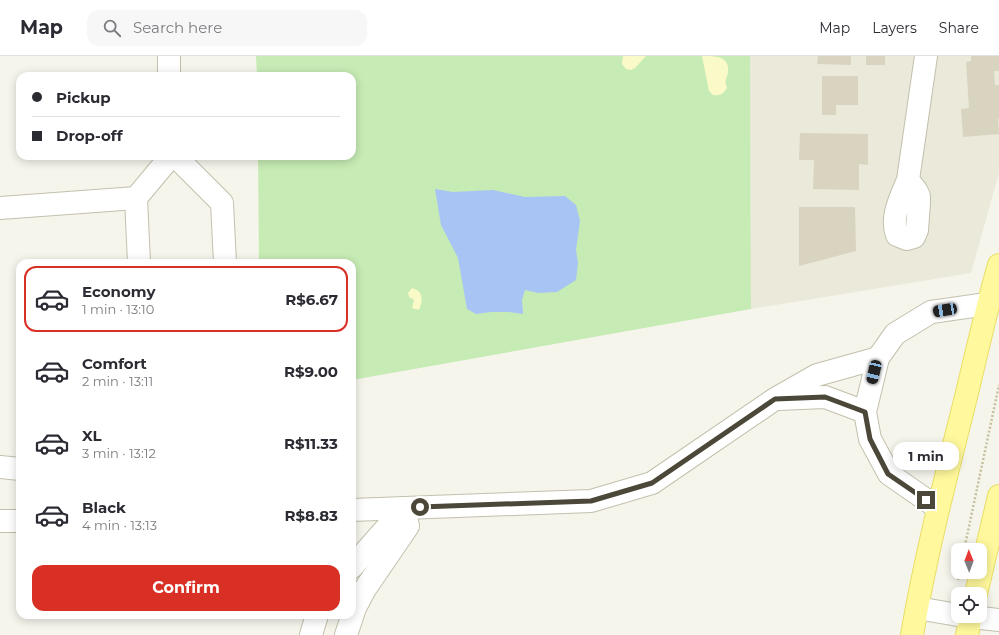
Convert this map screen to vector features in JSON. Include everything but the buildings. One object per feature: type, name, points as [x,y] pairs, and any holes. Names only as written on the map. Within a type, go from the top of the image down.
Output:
[{"type":"main road","points":[[912,635],[938,508],[999,265]]},
{"type":"main road","points":[[967,587],[999,496]]},
{"type":"street","points":[[169,56],[170,72]]},
{"type":"street","points":[[908,180],[926,56]]},
{"type":"street","points":[[139,259],[136,198],[168,160]]},
{"type":"street","points":[[179,160],[222,203],[225,259]]},
{"type":"street","points":[[0,208],[136,198]]},
{"type":"street","points":[[938,508],[888,474],[870,439],[865,412],[878,358],[895,334],[931,312],[988,304]]},
{"type":"street","points":[[356,510],[591,501],[652,483],[775,399],[817,375],[878,358]]},
{"type":"street","points":[[775,399],[825,397],[865,412]]},
{"type":"street","points":[[0,467],[16,469]]},
{"type":"street","points":[[356,562],[404,508]]},
{"type":"street","points":[[356,608],[365,589],[408,526],[404,508]]},
{"type":"street","points":[[0,521],[16,521]]},
{"type":"street","points":[[917,608],[951,616]]},
{"type":"street","points":[[311,635],[316,619]]},
{"type":"street","points":[[346,635],[352,619]]},
{"type":"street","points":[[987,620],[999,620]]},
{"type":"path","points":[[965,543],[999,385]]},
{"type":"shaded area","points":[[256,56],[750,56],[751,309],[356,379],[356,259],[259,259],[258,160],[356,160],[356,72],[257,72]]},
{"type":"shaded area","points":[[750,56],[999,56],[999,173],[971,273],[751,309]]},
{"type":"sand","points":[[623,56],[646,56],[635,68],[631,70],[626,69],[622,64]]},
{"type":"sand","points":[[702,56],[721,58],[727,63],[727,88],[722,94],[713,95],[709,91]]},
{"type":"sand","points":[[412,288],[419,291],[422,297],[419,310],[412,308],[414,300],[409,297],[408,293]]},
{"type":"water","points":[[435,189],[453,192],[493,190],[525,197],[565,196],[576,205],[580,221],[576,250],[578,263],[576,280],[557,292],[538,293],[525,290],[522,300],[523,314],[491,312],[476,314],[467,309],[458,258],[441,225]]},
{"type":"route","points":[[420,507],[591,501],[652,483],[775,399],[825,397],[865,412],[870,439],[888,474],[926,500]]}]
